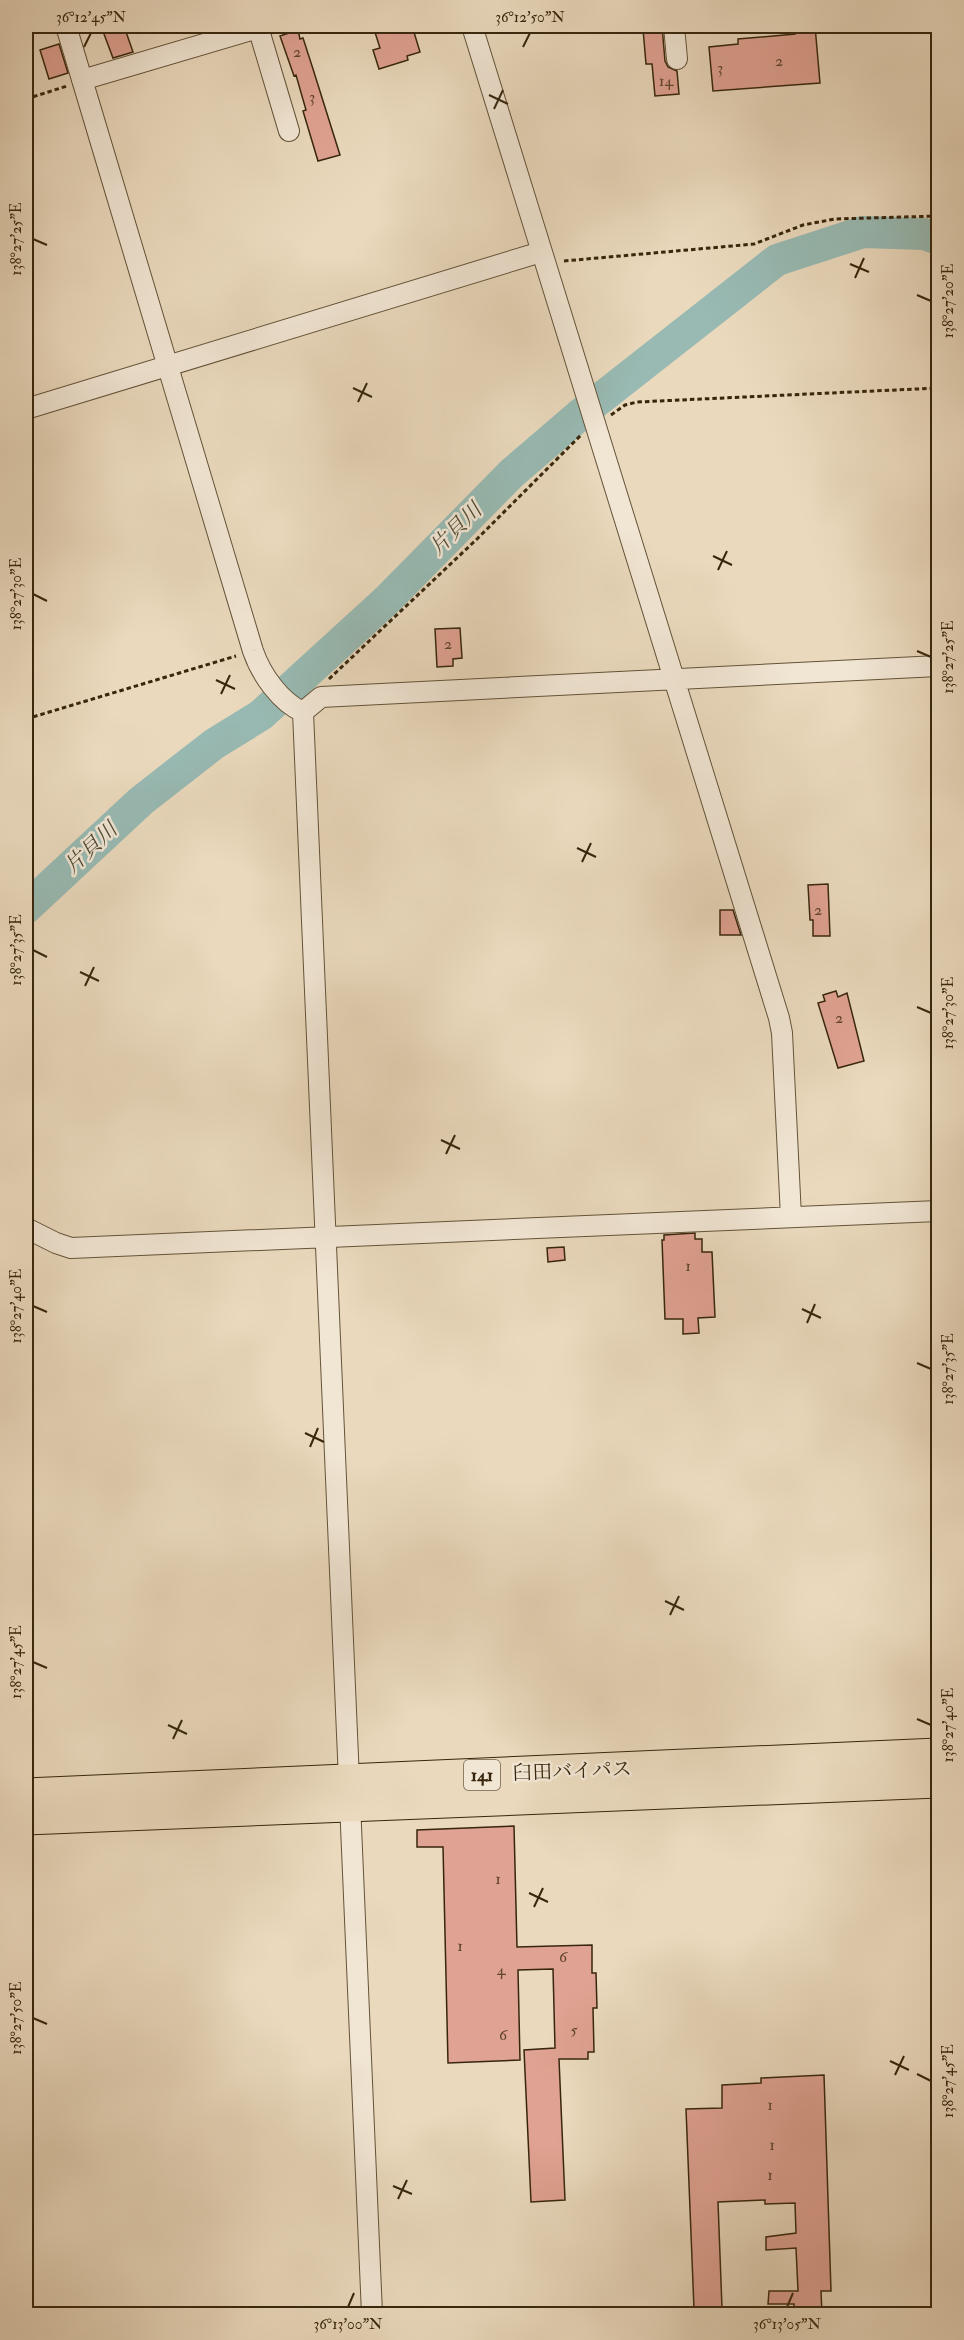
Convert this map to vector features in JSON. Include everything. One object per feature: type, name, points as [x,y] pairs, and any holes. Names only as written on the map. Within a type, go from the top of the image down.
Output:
[{"type":"highway","name":"臼田バイパス","points":[[26,1818],[349,1793],[939,1755]]},
{"type":"highway","name":"臼田バイパス","points":[[26,1795],[349,1793],[939,1781]]},
{"type":"street","points":[[66,26],[253,651],[262,673],[302,708],[372,2314]]},
{"type":"street","points":[[82,80],[262,26],[289,131]]},
{"type":"street","points":[[472,26],[779,1018],[782,1033],[791,1217]]},
{"type":"street","points":[[674,26],[677,59]]},
{"type":"street","points":[[26,409],[543,257]]},
{"type":"street","points":[[302,708],[321,697],[939,666]]},
{"type":"street","points":[[26,1228],[71,1248],[939,1211]]},
{"type":"path","points":[[26,99],[82,80]]},
{"type":"path","points":[[543,257],[754,244],[803,225],[835,219],[939,216]]},
{"type":"path","points":[[302,708],[315,692],[477,540],[584,431],[625,405],[637,402],[939,388]]},
{"type":"path","points":[[26,719],[253,651]]},
{"type":"building","points":[[101,26],[124,26],[133,52],[113,58]]},
{"type":"building","points":[[373,26],[397,26],[400,33],[413,29],[420,52],[407,56],[408,60],[379,69],[373,50],[380,48]]},
{"type":"building","points":[[646,26],[662,26],[665,61],[668,67],[677,71],[679,94],[655,96],[652,64],[646,64],[643,29]]},
{"type":"building","points":[[795,26],[815,26],[820,83],[713,91],[709,47],[738,44],[738,39],[795,34]]},
{"type":"building","points":[[298,30],[300,39],[303,38],[340,155],[318,161],[303,111],[306,110],[296,75],[294,76],[280,36]]},
{"type":"building","points":[[59,44],[68,73],[49,79],[40,50]]},
{"type":"building","points":[[460,628],[462,658],[453,659],[453,666],[437,667],[435,629]]},
{"type":"building","points":[[828,884],[830,936],[813,936],[808,885]]},
{"type":"building","points":[[720,910],[733,910],[741,935],[720,935]]},
{"type":"building","points":[[836,991],[838,997],[847,993],[864,1061],[838,1068],[818,1003],[825,1001],[823,995]]},
{"type":"building","points":[[695,1233],[695,1239],[702,1239],[702,1252],[712,1252],[715,1317],[698,1318],[699,1333],[683,1334],[683,1319],[665,1319],[662,1240],[664,1240],[664,1235]]},
{"type":"building","points":[[564,1247],[565,1260],[548,1262],[547,1248]]},
{"type":"building","points":[[514,1826],[517,1947],[592,1945],[592,1973],[596,1973],[597,2008],[593,2008],[594,2052],[588,2052],[588,2059],[559,2059],[565,2200],[531,2202],[524,2050],[555,2048],[553,1969],[518,1970],[520,2060],[448,2063],[443,1847],[417,1847],[417,1830]]},
{"type":"building","points":[[824,2075],[831,2291],[821,2291],[822,2314],[794,2314],[794,2304],[768,2304],[769,2291],[798,2291],[796,2248],[766,2250],[766,2237],[796,2233],[795,2203],[765,2204],[765,2200],[718,2202],[722,2308],[694,2309],[686,2109],[722,2108],[722,2085],[761,2083],[761,2078]]},
{"type":"waterway","name":"片貝川","points":[[26,908],[141,801],[214,744],[261,715],[388,599],[512,473],[582,413],[777,260],[863,232],[924,234],[938,239]]}]
